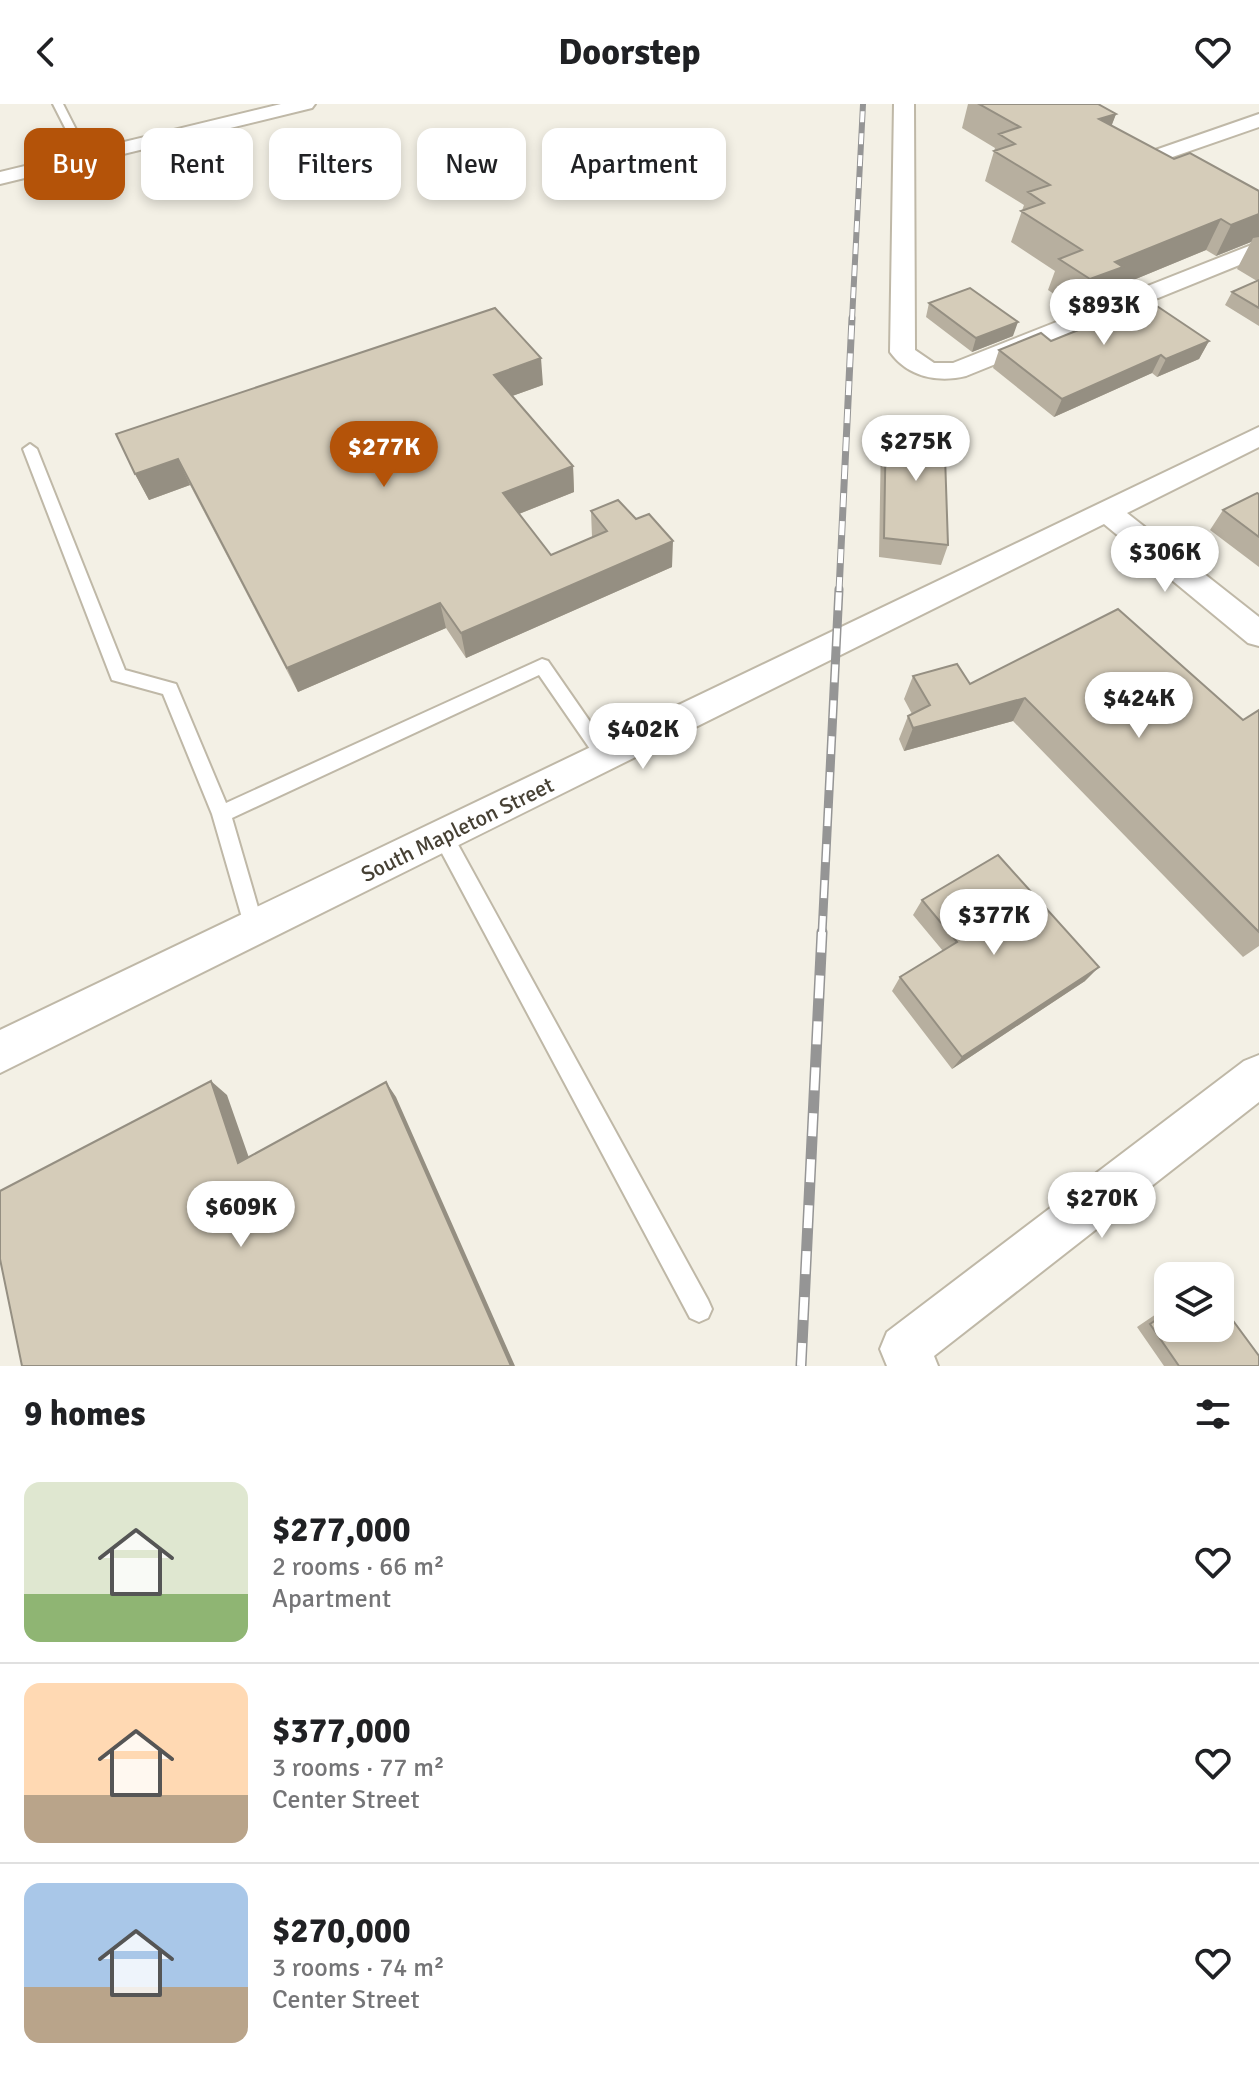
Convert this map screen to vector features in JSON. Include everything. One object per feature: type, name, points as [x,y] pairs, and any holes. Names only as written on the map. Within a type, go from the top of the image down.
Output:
[{"type":"street","points":[[125,147],[305,104]]},
{"type":"street","points":[[904,104],[903,352],[916,365],[935,373],[957,370],[1259,249]]},
{"type":"street","points":[[1148,159],[1259,120]]},
{"type":"street","points":[[0,178],[24,172]]},
{"type":"street","name":"South Mapleton Street","points":[[0,1052],[1259,436]]},
{"type":"street","points":[[1106,511],[1259,634]]},
{"type":"street","points":[[909,1358],[1259,1076]]},
{"type":"lane","points":[[58,104],[70,128]]},
{"type":"lane","points":[[30,449],[118,675],[170,689],[221,814],[254,928]]},
{"type":"lane","points":[[221,814],[542,666],[605,757]]},
{"type":"lane","points":[[443,836],[699,1309]]},
{"type":"building","points":[[979,104],[1098,104],[1116,114],[1099,119],[1174,159],[1190,153],[1259,191],[1259,214],[1231,225],[1221,219],[1115,262],[1123,267],[1090,279],[1059,259],[1082,250],[1021,211],[1044,203],[1028,192],[1050,185],[994,151],[1015,144],[999,134],[1020,127]]},
{"type":"building","points":[[1259,280],[1259,308],[1232,292]]},
{"type":"building","points":[[970,288],[1018,322],[976,338],[929,303]]},
{"type":"building","points":[[1139,294],[1209,341],[1166,359],[1161,355],[1062,399],[999,350],[1041,333],[1051,341],[1118,314],[1107,307]]},
{"type":"building","points":[[495,308],[541,358],[494,375],[573,466],[503,493],[551,555],[607,531],[591,511],[618,500],[636,519],[649,514],[673,541],[461,633],[440,603],[287,668],[178,459],[135,474],[116,434]]},
{"type":"building","points":[[886,420],[944,426],[948,545],[884,538]]},
{"type":"building","points":[[1259,494],[1259,537],[1223,510]]},
{"type":"building","points":[[1118,609],[1243,720],[1259,710],[1259,932],[1025,698],[913,728],[908,716],[930,705],[913,676],[957,664],[970,684]]},
{"type":"building","points":[[998,855],[1099,967],[962,1057],[900,977],[957,942],[922,900]]},
{"type":"building","points":[[211,1081],[238,1163],[386,1082],[511,1366],[22,1366],[0,1259],[0,1191]]},
{"type":"building","points":[[1234,1322],[1259,1356],[1259,1366],[1179,1366],[1162,1342],[1234,1342]]},
{"type":"railway","points":[[852,320],[863,104]]},
{"type":"railway","points":[[839,591],[852,318]]},
{"type":"railway","points":[[822,934],[839,589]]},
{"type":"railway","points":[[801,1366],[822,932]]}]
